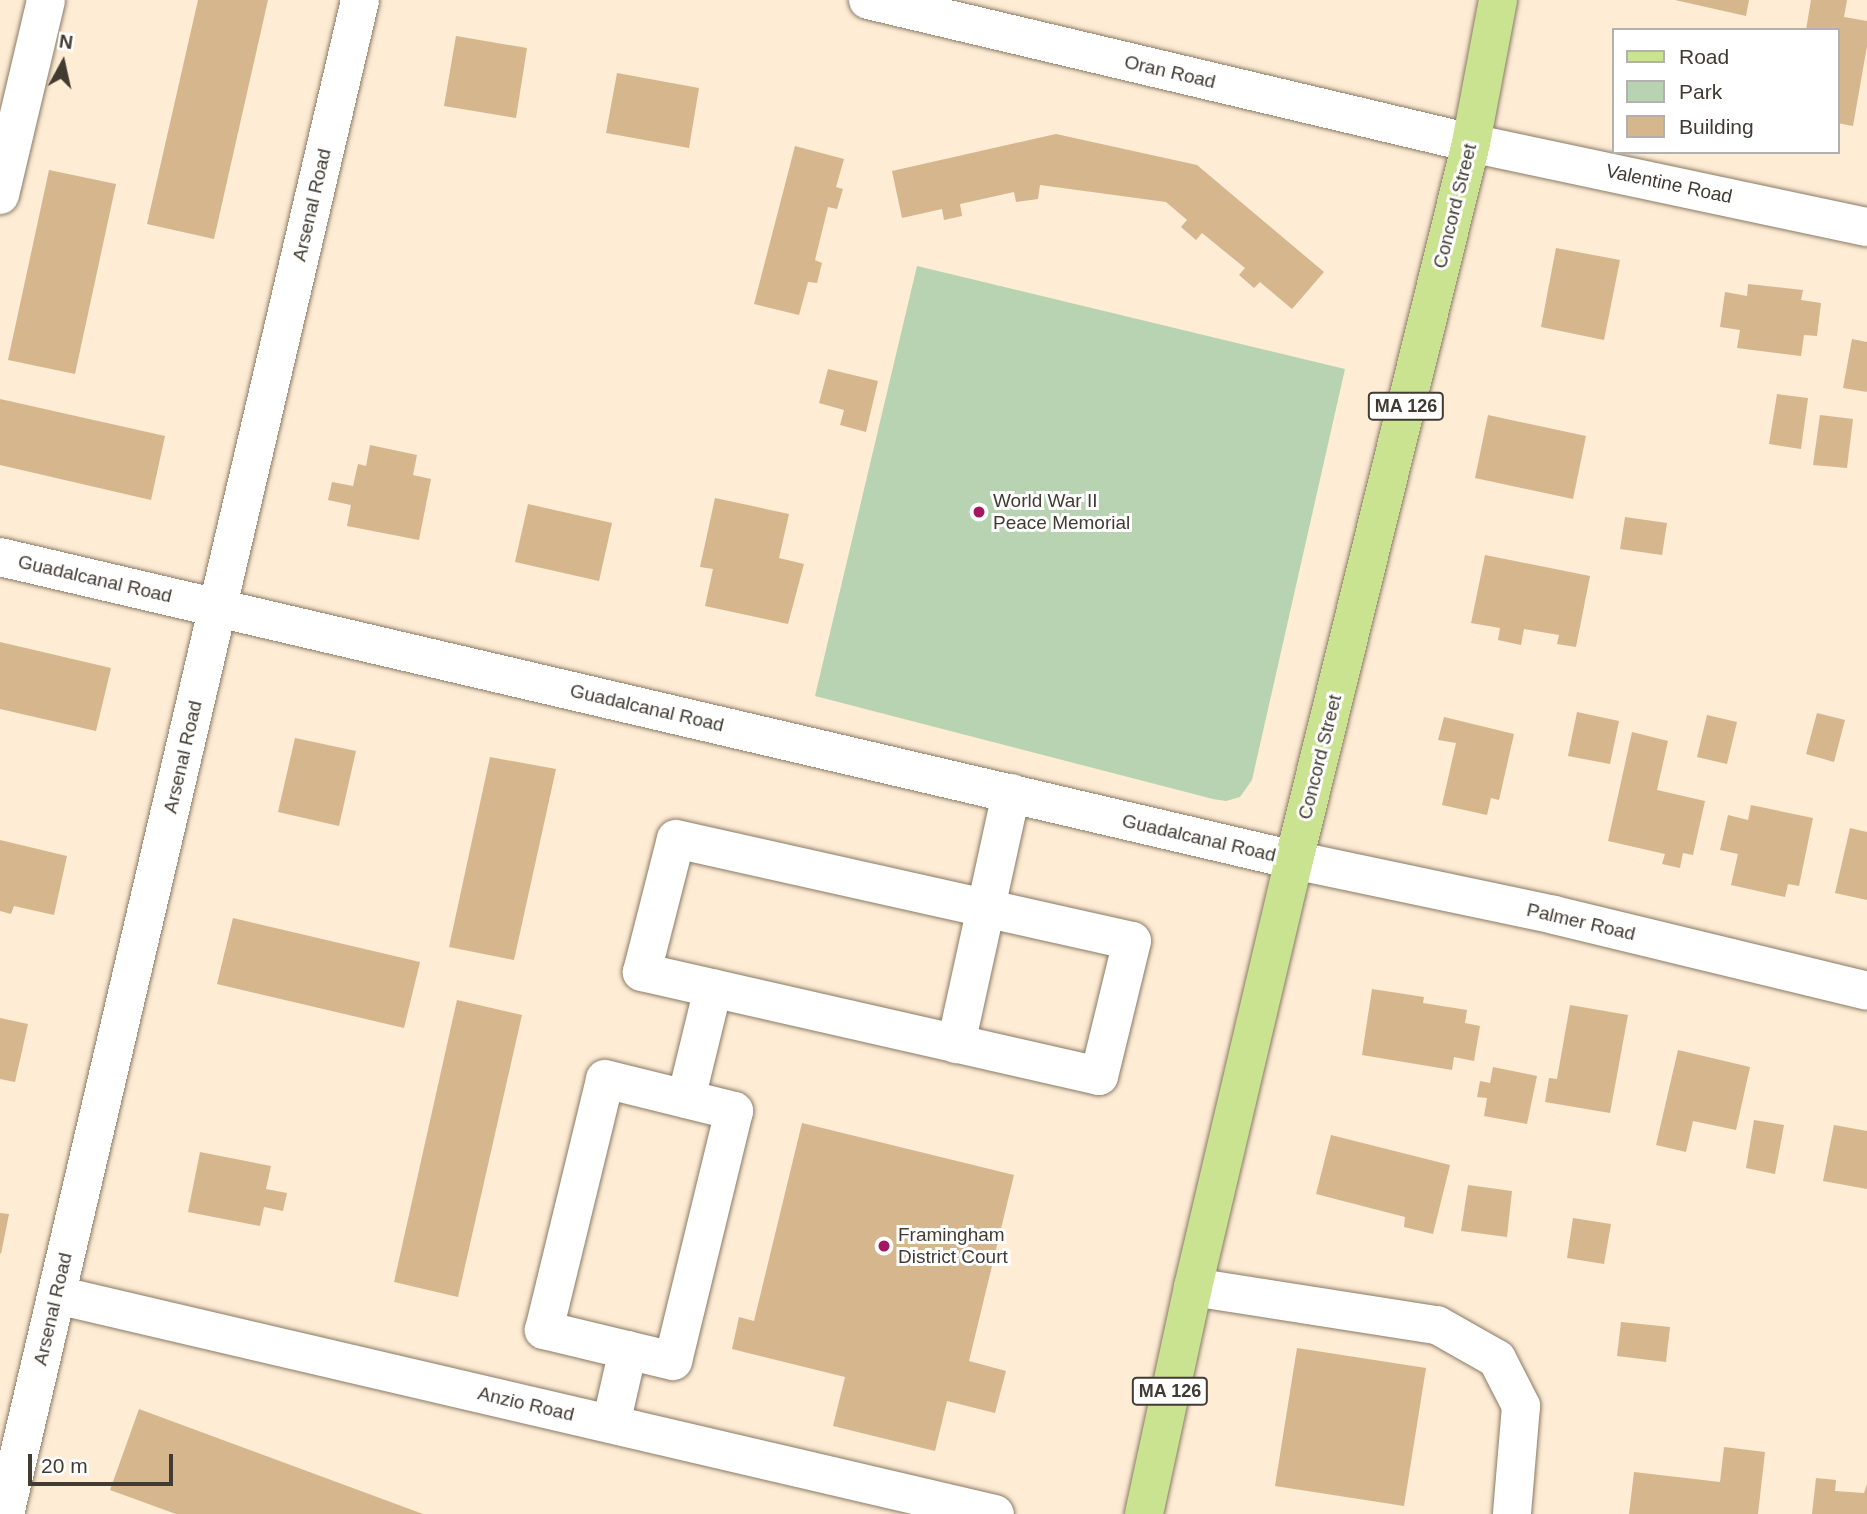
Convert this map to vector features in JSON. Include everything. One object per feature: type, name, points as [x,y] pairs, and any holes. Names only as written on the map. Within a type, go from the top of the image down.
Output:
[{"type":"main road","name":"Concord Street","points":[[1143,1514],[1192,1287],[1294,860],[1471,143],[1498,0]]},
{"type":"street","points":[[0,195],[46,0]]},
{"type":"street","name":"Arsenal Road","points":[[5,1514],[360,0]]},
{"type":"street","name":"Oran Road","points":[[868,0],[1471,143]]},
{"type":"street","name":"Valentine Road","points":[[1471,143],[1867,228]]},
{"type":"street","name":"Guadalcanal Road","points":[[0,557],[1294,860]]},
{"type":"street","points":[[956,1044],[1011,793]]},
{"type":"street","points":[[676,839],[986,908],[1132,941],[1099,1076],[642,972],[676,839]]},
{"type":"street","name":"Palmer Road","points":[[1294,860],[1554,915],[1867,991]]},
{"type":"street","points":[[686,1099],[713,988]]},
{"type":"street","points":[[605,1079],[686,1099],[734,1111],[673,1361],[544,1331],[605,1079]]},
{"type":"street","points":[[1192,1287],[1437,1325],[1497,1359],[1521,1406],[1512,1514]]},
{"type":"street","name":"Anzio Road","points":[[57,1295],[995,1514]]},
{"type":"street","points":[[611,1424],[628,1350]]},
{"type":"green space","points":[[917,266],[1345,369],[1252,780],[1240,797],[1226,801],[1213,799],[815,696]]},
{"type":"building","points":[[198,0],[268,0],[214,239],[147,224]]},
{"type":"building","points":[[1675,0],[1749,0],[1746,16]]},
{"type":"building","points":[[1811,0],[1847,0],[1844,17],[1867,21],[1867,46],[1853,126],[1839,123],[1839,28],[1806,28]]},
{"type":"building","points":[[456,36],[527,48],[516,118],[444,106]]},
{"type":"building","points":[[617,73],[699,88],[689,148],[606,133]]},
{"type":"building","points":[[1056,134],[1197,165],[1324,272],[1292,309],[1260,282],[1254,288],[1239,275],[1245,268],[1202,233],[1196,240],[1181,227],[1187,220],[1166,202],[1040,185],[1038,199],[1016,202],[1014,192],[960,204],[962,216],[944,220],[942,209],[902,218],[892,171]]},
{"type":"building","points":[[795,146],[844,159],[836,187],[843,189],[837,209],[828,207],[815,260],[822,263],[817,283],[808,282],[799,315],[754,304]]},
{"type":"building","points":[[49,170],[116,184],[75,374],[8,360]]},
{"type":"building","points":[[1556,248],[1620,260],[1604,340],[1541,327]]},
{"type":"building","points":[[1748,284],[1803,290],[1801,300],[1821,303],[1817,336],[1804,335],[1801,356],[1737,348],[1740,330],[1720,327],[1725,292],[1747,296]]},
{"type":"building","points":[[1852,339],[1867,342],[1867,392],[1843,388]]},
{"type":"building","points":[[828,369],[878,381],[866,432],[840,425],[844,410],[819,403]]},
{"type":"building","points":[[1777,394],[1808,398],[1801,449],[1769,444]]},
{"type":"building","points":[[0,399],[165,436],[151,500],[0,465]]},
{"type":"building","points":[[1488,415],[1586,436],[1573,499],[1475,478]]},
{"type":"building","points":[[1820,415],[1853,419],[1847,468],[1813,465]]},
{"type":"building","points":[[370,445],[417,455],[413,475],[431,479],[419,540],[347,526],[351,505],[328,500],[332,482],[353,486],[358,464],[366,466]]},
{"type":"building","points":[[715,498],[789,514],[779,558],[804,564],[788,624],[705,606],[713,569],[700,567]]},
{"type":"building","points":[[528,504],[612,523],[599,581],[515,562]]},
{"type":"building","points":[[1625,517],[1667,523],[1662,555],[1620,549]]},
{"type":"building","points":[[1485,555],[1590,576],[1576,647],[1557,644],[1559,635],[1524,629],[1521,645],[1498,640],[1500,628],[1471,623]]},
{"type":"building","points":[[0,642],[111,668],[96,731],[0,709]]},
{"type":"building","points":[[1577,712],[1619,721],[1610,764],[1568,756]]},
{"type":"building","points":[[1817,713],[1845,720],[1834,762],[1806,754]]},
{"type":"building","points":[[1707,715],[1737,722],[1727,764],[1697,757]]},
{"type":"building","points":[[1444,717],[1514,734],[1499,800],[1491,798],[1487,815],[1442,805],[1456,743],[1438,740]]},
{"type":"building","points":[[1632,732],[1668,741],[1657,790],[1705,801],[1693,855],[1683,853],[1680,868],[1662,864],[1665,854],[1608,841]]},
{"type":"building","points":[[295,738],[356,751],[339,826],[278,812]]},
{"type":"building","points":[[490,757],[556,769],[514,960],[449,947]]},
{"type":"building","points":[[1751,805],[1813,818],[1799,886],[1788,884],[1785,897],[1731,885],[1738,854],[1720,850],[1728,815],[1748,820]]},
{"type":"building","points":[[1850,828],[1867,832],[1867,900],[1835,893]]},
{"type":"building","points":[[0,840],[67,856],[54,915],[14,906],[11,914],[0,911]]},
{"type":"building","points":[[233,918],[420,962],[404,1028],[217,984]]},
{"type":"building","points":[[1372,989],[1424,997],[1423,1003],[1467,1010],[1465,1023],[1480,1026],[1474,1061],[1454,1057],[1452,1070],[1362,1055]]},
{"type":"building","points":[[457,1000],[522,1015],[458,1297],[394,1282]]},
{"type":"building","points":[[1570,1005],[1628,1015],[1610,1113],[1545,1102],[1549,1078],[1557,1079]]},
{"type":"building","points":[[0,1018],[28,1024],[15,1082],[0,1079]]},
{"type":"building","points":[[1678,1050],[1750,1067],[1736,1130],[1693,1121],[1686,1152],[1656,1145]]},
{"type":"building","points":[[1493,1067],[1537,1076],[1527,1124],[1484,1116],[1487,1098],[1477,1097],[1480,1081],[1490,1083]]},
{"type":"building","points":[[1754,1120],[1784,1125],[1775,1174],[1746,1168]]},
{"type":"building","name":"Framingham District Court","points":[[802,1123],[1014,1175],[969,1361],[1006,1371],[995,1413],[947,1401],[935,1451],[833,1426],[845,1377],[732,1349],[739,1317],[754,1321]]},
{"type":"building","points":[[1834,1125],[1867,1131],[1867,1189],[1823,1181]]},
{"type":"building","points":[[1331,1135],[1450,1165],[1433,1234],[1404,1227],[1405,1217],[1316,1194]]},
{"type":"building","points":[[200,1152],[271,1166],[266,1189],[287,1193],[283,1211],[264,1207],[260,1226],[188,1212]]},
{"type":"building","points":[[1468,1185],[1512,1191],[1507,1237],[1461,1231]]},
{"type":"building","points":[[0,1213],[9,1214],[1,1254],[0,1253]]},
{"type":"building","points":[[1573,1218],[1611,1224],[1604,1264],[1567,1258]]},
{"type":"building","points":[[1621,1322],[1670,1327],[1666,1362],[1617,1356]]},
{"type":"building","points":[[1297,1348],[1426,1368],[1404,1506],[1275,1486]]},
{"type":"building","points":[[139,1409],[423,1514],[176,1514],[110,1490]]},
{"type":"building","points":[[1724,1447],[1765,1452],[1758,1514],[1629,1514],[1634,1472],[1720,1482]]},
{"type":"building","points":[[1816,1478],[1836,1480],[1835,1491],[1864,1493],[1867,1484],[1867,1514],[1812,1514]]},
{"type":"place","name":"World War II Peace Memorial","points":[[979,512]]},
{"type":"place","name":"Framingham District Court","points":[[884,1246]]}]
